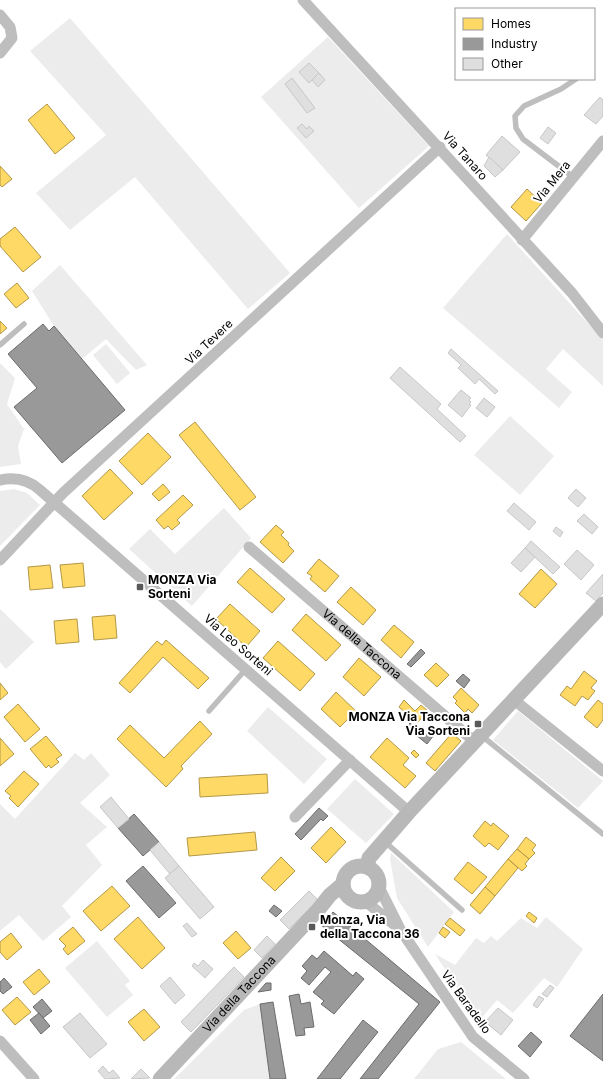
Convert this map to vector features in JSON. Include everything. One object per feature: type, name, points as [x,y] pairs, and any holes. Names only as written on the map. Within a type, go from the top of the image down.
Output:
[{"type":"main road","points":[[346,890],[354,900],[365,902],[374,896],[379,888],[379,882],[376,873],[367,867],[369,858],[409,812],[603,604]]},
{"type":"main road","name":"Via della Taccona","points":[[160,1079],[318,910],[330,895],[346,890],[344,878],[351,869],[356,866],[367,867]]},
{"type":"street","name":"Via Tanaro","points":[[304,0],[572,293],[603,332]]},
{"type":"street","points":[[0,15],[10,27],[12,38],[0,53]]},
{"type":"street","name":"Via Mera","points":[[522,240],[603,141]]},
{"type":"street","name":"Via Tevere","points":[[0,560],[54,502],[440,147]]},
{"type":"street","name":"Via Leo Sorteni","points":[[0,480],[12,479],[32,483],[409,812]]},
{"type":"street","name":"Via della Taccona","points":[[249,547],[478,739]]},
{"type":"street","points":[[514,700],[603,771]]},
{"type":"street","points":[[296,817],[350,760]]},
{"type":"street","name":"Via Baradello","points":[[379,888],[400,930],[473,1037],[524,1079]]},
{"type":"street","name":"Via Baradello","points":[[365,902],[400,930]]},
{"type":"street","points":[[0,1041],[34,1079]]},
{"type":"lane","points":[[573,177],[523,139],[516,128],[515,116],[524,106],[561,89],[574,80]]},
{"type":"lane","points":[[0,345],[24,324]]},
{"type":"lane","points":[[209,711],[246,669]]},
{"type":"lane","points":[[478,739],[603,834]]},
{"type":"lane","points":[[384,841],[462,910]]},
{"type":"shaded area","points":[[70,18],[290,273],[248,309],[135,177],[70,230],[36,193],[106,135],[30,51]]},
{"type":"shaded area","points":[[328,37],[429,146],[359,208],[261,97]]},
{"type":"shaded area","points":[[507,234],[603,340],[603,386],[563,349],[546,369],[572,392],[559,408],[443,308]]},
{"type":"shaded area","points":[[60,265],[147,365],[136,370],[106,339],[82,359],[54,326],[32,291]]},
{"type":"shaded area","points":[[106,344],[130,373],[117,384],[93,355]]},
{"type":"shaded area","points":[[0,363],[15,378],[7,404],[24,429],[18,446],[21,464],[0,467]]},
{"type":"shaded area","points":[[510,416],[554,456],[520,495],[474,455]]},
{"type":"shaded area","points":[[14,489],[27,493],[40,505],[0,546],[0,491]]},
{"type":"shaded area","points":[[224,508],[251,538],[192,606],[129,549],[150,529],[175,554]]},
{"type":"shaded area","points":[[0,609],[34,642],[6,669],[0,662]]},
{"type":"shaded area","points":[[268,707],[327,759],[304,784],[247,731]]},
{"type":"shaded area","points":[[518,711],[603,781],[578,808],[493,740]]},
{"type":"shaded area","points":[[75,753],[84,760],[91,753],[110,775],[80,803],[107,827],[86,845],[102,865],[62,906],[71,917],[43,941],[19,915],[0,931],[0,804],[15,819]]},
{"type":"shaded area","points":[[355,779],[394,814],[366,843],[327,809]]},
{"type":"shaded area","points":[[391,853],[454,912],[428,947],[397,898],[390,859]]},
{"type":"shaded area","points":[[546,917],[583,949],[557,987],[544,978],[513,1013],[497,1000],[479,1021],[435,954],[455,965],[476,938],[484,943],[491,936],[497,941],[521,918],[537,928]]},
{"type":"shaded area","points":[[97,941],[130,981],[125,985],[133,995],[107,1017],[65,968]]},
{"type":"shaded area","points":[[260,1004],[270,1079],[174,1079],[244,1010]]},
{"type":"shaded area","points":[[461,1042],[506,1079],[414,1079],[438,1049]]},
{"type":"building: Homes","points":[[47,104],[75,138],[55,154],[28,120]]},
{"type":"building: Homes","points":[[0,166],[12,179],[2,187],[0,185]]},
{"type":"building: Homes","points":[[527,189],[542,203],[526,221],[511,207]]},
{"type":"building: Homes","points":[[15,227],[41,257],[23,272],[0,246],[0,239]]},
{"type":"building: Homes","points":[[17,283],[29,298],[16,308],[4,294]]},
{"type":"building: Homes","points":[[0,321],[7,328],[0,334]]},
{"type":"building: Homes","points":[[195,422],[256,497],[240,510],[179,435]]},
{"type":"building: Homes","points":[[148,433],[171,457],[142,485],[119,461]]},
{"type":"building: Homes","points":[[110,469],[133,493],[104,520],[82,496]]},
{"type":"building: Homes","points":[[163,484],[170,492],[159,501],[152,494]]},
{"type":"building: Homes","points":[[183,495],[193,505],[177,520],[180,523],[172,530],[168,526],[164,529],[156,520]]},
{"type":"building: Homes","points":[[276,525],[284,532],[281,535],[294,551],[283,563],[260,542]]},
{"type":"building: Homes","points":[[319,559],[339,576],[325,592],[310,579],[312,576],[307,573]]},
{"type":"building: Homes","points":[[83,563],[85,586],[63,588],[60,565]]},
{"type":"building: Homes","points":[[50,565],[53,588],[30,590],[28,567]]},
{"type":"building: Homes","points":[[250,568],[285,599],[272,613],[237,582]]},
{"type":"building: Homes","points":[[541,569],[557,584],[535,608],[519,594]]},
{"type":"building: Homes","points":[[351,587],[376,610],[363,625],[337,602]]},
{"type":"building: Homes","points":[[230,604],[260,631],[246,647],[216,619]]},
{"type":"building: Homes","points":[[306,614],[341,645],[326,661],[292,630]]},
{"type":"building: Homes","points":[[115,615],[117,638],[94,640],[92,617]]},
{"type":"building: Homes","points":[[77,619],[79,642],[56,644],[54,621]]},
{"type":"building: Homes","points":[[394,625],[414,642],[401,658],[381,640]]},
{"type":"building: Homes","points":[[166,640],[209,678],[198,689],[163,657],[130,693],[119,683],[157,641],[162,645]]},
{"type":"building: Homes","points":[[278,641],[315,674],[300,691],[263,658]]},
{"type":"building: Homes","points":[[359,658],[381,677],[364,696],[343,677]]},
{"type":"building: Homes","points":[[436,663],[449,675],[437,687],[424,675]]},
{"type":"building: Homes","points":[[584,671],[597,681],[591,688],[595,691],[588,700],[582,696],[575,706],[560,695],[567,686],[571,689]]},
{"type":"building: Homes","points":[[0,683],[8,693],[0,700]]},
{"type":"building: Homes","points":[[461,688],[479,705],[472,713],[468,709],[465,713],[455,703],[457,701],[453,697]]},
{"type":"building: Homes","points":[[336,692],[359,714],[352,721],[348,719],[340,727],[321,709]]},
{"type":"building: Homes","points":[[404,700],[415,711],[421,705],[428,711],[417,723],[399,707]]},
{"type":"building: Homes","points":[[598,700],[603,704],[603,720],[597,728],[584,717]]},
{"type":"building: Homes","points":[[18,704],[40,729],[25,742],[4,717]]},
{"type":"building: Homes","points":[[200,721],[212,734],[181,766],[183,769],[166,787],[117,739],[130,725],[164,758]]},
{"type":"building: Homes","points":[[452,733],[461,741],[435,771],[426,763]]},
{"type":"building: Homes","points":[[46,736],[62,755],[56,759],[59,762],[51,768],[49,765],[46,768],[30,749]]},
{"type":"building: Homes","points":[[0,738],[14,754],[0,766]]},
{"type":"building: Homes","points":[[387,738],[409,758],[403,765],[416,776],[405,788],[370,757]]},
{"type":"building: Homes","points":[[414,750],[419,755],[416,758],[411,753]]},
{"type":"building: Homes","points":[[24,771],[39,784],[18,807],[9,798],[11,796],[5,791]]},
{"type":"building: Homes","points":[[267,774],[268,793],[200,797],[199,778]]},
{"type":"building: Homes","points":[[485,821],[491,826],[493,823],[509,836],[498,850],[489,843],[485,847],[473,836]]},
{"type":"building: Homes","points":[[331,827],[346,842],[326,863],[311,848]]},
{"type":"building: Homes","points":[[255,832],[257,850],[189,856],[187,838]]},
{"type":"building: Homes","points":[[526,837],[536,845],[532,850],[535,853],[529,859],[517,849]]},
{"type":"building: Homes","points":[[517,849],[529,859],[525,864],[527,866],[522,871],[508,859]]},
{"type":"building: Homes","points":[[281,857],[295,871],[275,891],[261,878]]},
{"type":"building: Homes","points":[[508,859],[518,868],[495,896],[485,887]]},
{"type":"building: Homes","points":[[468,862],[487,877],[472,894],[454,879]]},
{"type":"building: Homes","points":[[112,886],[130,906],[101,931],[83,911]]},
{"type":"building: Homes","points":[[485,887],[495,896],[480,914],[470,905]]},
{"type":"building: Homes","points":[[529,912],[537,918],[534,923],[526,916]]},
{"type":"building: Homes","points":[[138,917],[165,948],[142,969],[114,939]]},
{"type":"building: Homes","points":[[450,918],[465,930],[460,936],[445,924]]},
{"type":"building: Homes","points":[[73,927],[85,941],[68,955],[63,949],[66,946],[59,939]]},
{"type":"building: Homes","points":[[443,927],[450,932],[445,938],[439,933]]},
{"type":"building: Homes","points":[[236,931],[251,948],[238,959],[223,943]]},
{"type":"building: Homes","points":[[11,933],[22,947],[7,960],[0,952],[0,942]]},
{"type":"building: Homes","points":[[39,969],[50,982],[34,995],[23,982]]},
{"type":"building: Homes","points":[[17,997],[31,1012],[15,1025],[2,1010]]},
{"type":"building: Homes","points":[[144,1009],[160,1027],[144,1041],[128,1022]]},
{"type":"building: Industry","points":[[43,324],[49,331],[54,326],[125,410],[62,463],[14,407],[37,388],[8,354]]},
{"type":"building: Industry","points":[[421,649],[425,653],[411,667],[407,664]]},
{"type":"building: Industry","points":[[463,674],[470,680],[464,688],[456,681]]},
{"type":"building: Industry","points":[[410,723],[424,735],[428,730],[434,735],[427,744],[406,727]]},
{"type":"building: Industry","points":[[319,808],[328,816],[323,821],[321,819],[301,840],[295,834]]},
{"type":"building: Industry","points":[[134,814],[159,842],[143,856],[118,828]]},
{"type":"building: Industry","points":[[143,866],[176,903],[159,918],[126,881]]},
{"type":"building: Industry","points":[[274,905],[282,911],[276,917],[269,911]]},
{"type":"building: Industry","points":[[333,912],[440,1002],[378,1079],[360,1079],[419,1004],[321,925]]},
{"type":"building: Industry","points":[[324,951],[353,976],[356,972],[364,979],[334,1014],[321,1004],[324,1001],[313,992],[331,972],[325,967],[309,985],[301,978],[307,971],[302,966],[312,955],[317,959]]},
{"type":"building: Industry","points":[[4,978],[12,987],[3,994],[0,991],[0,982]]},
{"type":"building: Industry","points":[[266,983],[271,983],[271,990],[258,992]]},
{"type":"building: Industry","points":[[299,994],[301,1004],[310,1002],[314,1027],[304,1028],[305,1035],[296,1036],[289,996]]},
{"type":"building: Industry","points":[[603,994],[603,1061],[570,1036]]},
{"type":"building: Industry","points":[[42,999],[52,1011],[43,1018],[33,1007]]},
{"type":"building: Industry","points":[[273,1002],[286,1079],[270,1079],[260,1004]]},
{"type":"building: Industry","points":[[39,1013],[50,1026],[41,1034],[30,1020]]},
{"type":"building: Industry","points":[[363,1020],[378,1032],[340,1079],[317,1079]]},
{"type":"building: Industry","points":[[531,1032],[542,1042],[530,1057],[518,1046]]},
{"type":"building: Other","points":[[309,63],[319,73],[309,83],[299,72]]},
{"type":"building: Other","points":[[319,73],[325,80],[318,87],[312,80]]},
{"type":"building: Other","points":[[292,78],[315,108],[307,113],[285,84]]},
{"type":"building: Other","points":[[600,97],[603,100],[603,116],[596,124],[584,115]]},
{"type":"building: Other","points":[[302,124],[307,129],[309,126],[314,131],[306,138],[297,128]]},
{"type":"building: Other","points":[[548,127],[556,133],[548,144],[540,138]]},
{"type":"building: Other","points":[[502,136],[520,152],[503,170],[486,155]]},
{"type":"building: Other","points":[[489,157],[503,170],[495,177],[484,166]]},
{"type":"building: Other","points":[[451,349],[498,391],[495,394],[479,379],[475,384],[458,368],[461,365],[448,353]]},
{"type":"building: Other","points":[[400,367],[441,404],[437,409],[466,436],[460,442],[390,378]]},
{"type":"building: Other","points":[[461,390],[471,398],[469,400],[471,402],[469,404],[471,405],[462,417],[448,405]]},
{"type":"building: Other","points":[[484,398],[495,407],[487,417],[476,408]]},
{"type":"building: Other","points":[[576,489],[586,498],[578,507],[568,498]]},
{"type":"building: Other","points":[[514,503],[536,522],[529,530],[507,511]]},
{"type":"building: Other","points":[[584,514],[598,527],[592,534],[577,521]]},
{"type":"building: Other","points":[[556,527],[563,532],[560,537],[553,531]]},
{"type":"building: Other","points":[[531,541],[560,567],[553,574],[525,548]]},
{"type":"building: Other","points":[[525,548],[535,557],[521,572],[511,563]]},
{"type":"building: Other","points":[[577,550],[594,565],[581,580],[564,564]]},
{"type":"building: Other","points":[[603,574],[603,593],[596,601],[586,593]]},
{"type":"building: Other","points":[[111,797],[129,819],[118,828],[100,807]]},
{"type":"building: Other","points":[[159,842],[179,866],[170,874],[150,850]]},
{"type":"building: Other","points":[[179,866],[214,907],[200,919],[165,878]]},
{"type":"building: Other","points":[[309,891],[318,900],[289,929],[280,920]]},
{"type":"building: Other","points":[[187,923],[197,934],[192,937],[183,926]]},
{"type":"building: Other","points":[[267,936],[275,944],[262,958],[254,950]]},
{"type":"building: Other","points":[[203,960],[213,969],[205,978],[192,966],[194,963],[198,966]]},
{"type":"building: Other","points":[[234,967],[244,977],[191,1032],[181,1022]]},
{"type":"building: Other","points":[[170,977],[185,995],[175,1004],[160,986]]},
{"type":"building: Other","points":[[550,985],[554,988],[547,997],[542,994]]},
{"type":"building: Other","points":[[539,996],[544,999],[537,1008],[533,1005]]},
{"type":"building: Other","points":[[498,1008],[513,1020],[501,1035],[485,1022]]},
{"type":"building: Other","points":[[80,1013],[107,1044],[90,1058],[63,1027]]},
{"type":"building: Other","points":[[103,1066],[109,1073],[113,1070],[120,1078],[105,1079],[98,1071]]},
{"type":"building: Other","points":[[141,1069],[150,1078],[131,1079]]},
{"type":"place","name":"MONZA Via Sorteni","points":[[140,587]]},
{"type":"place","name":"MONZA Via Taccona Via Sorteni","points":[[478,724]]},
{"type":"place","name":"Monza, Via della Taccona 36","points":[[312,927]]}]
